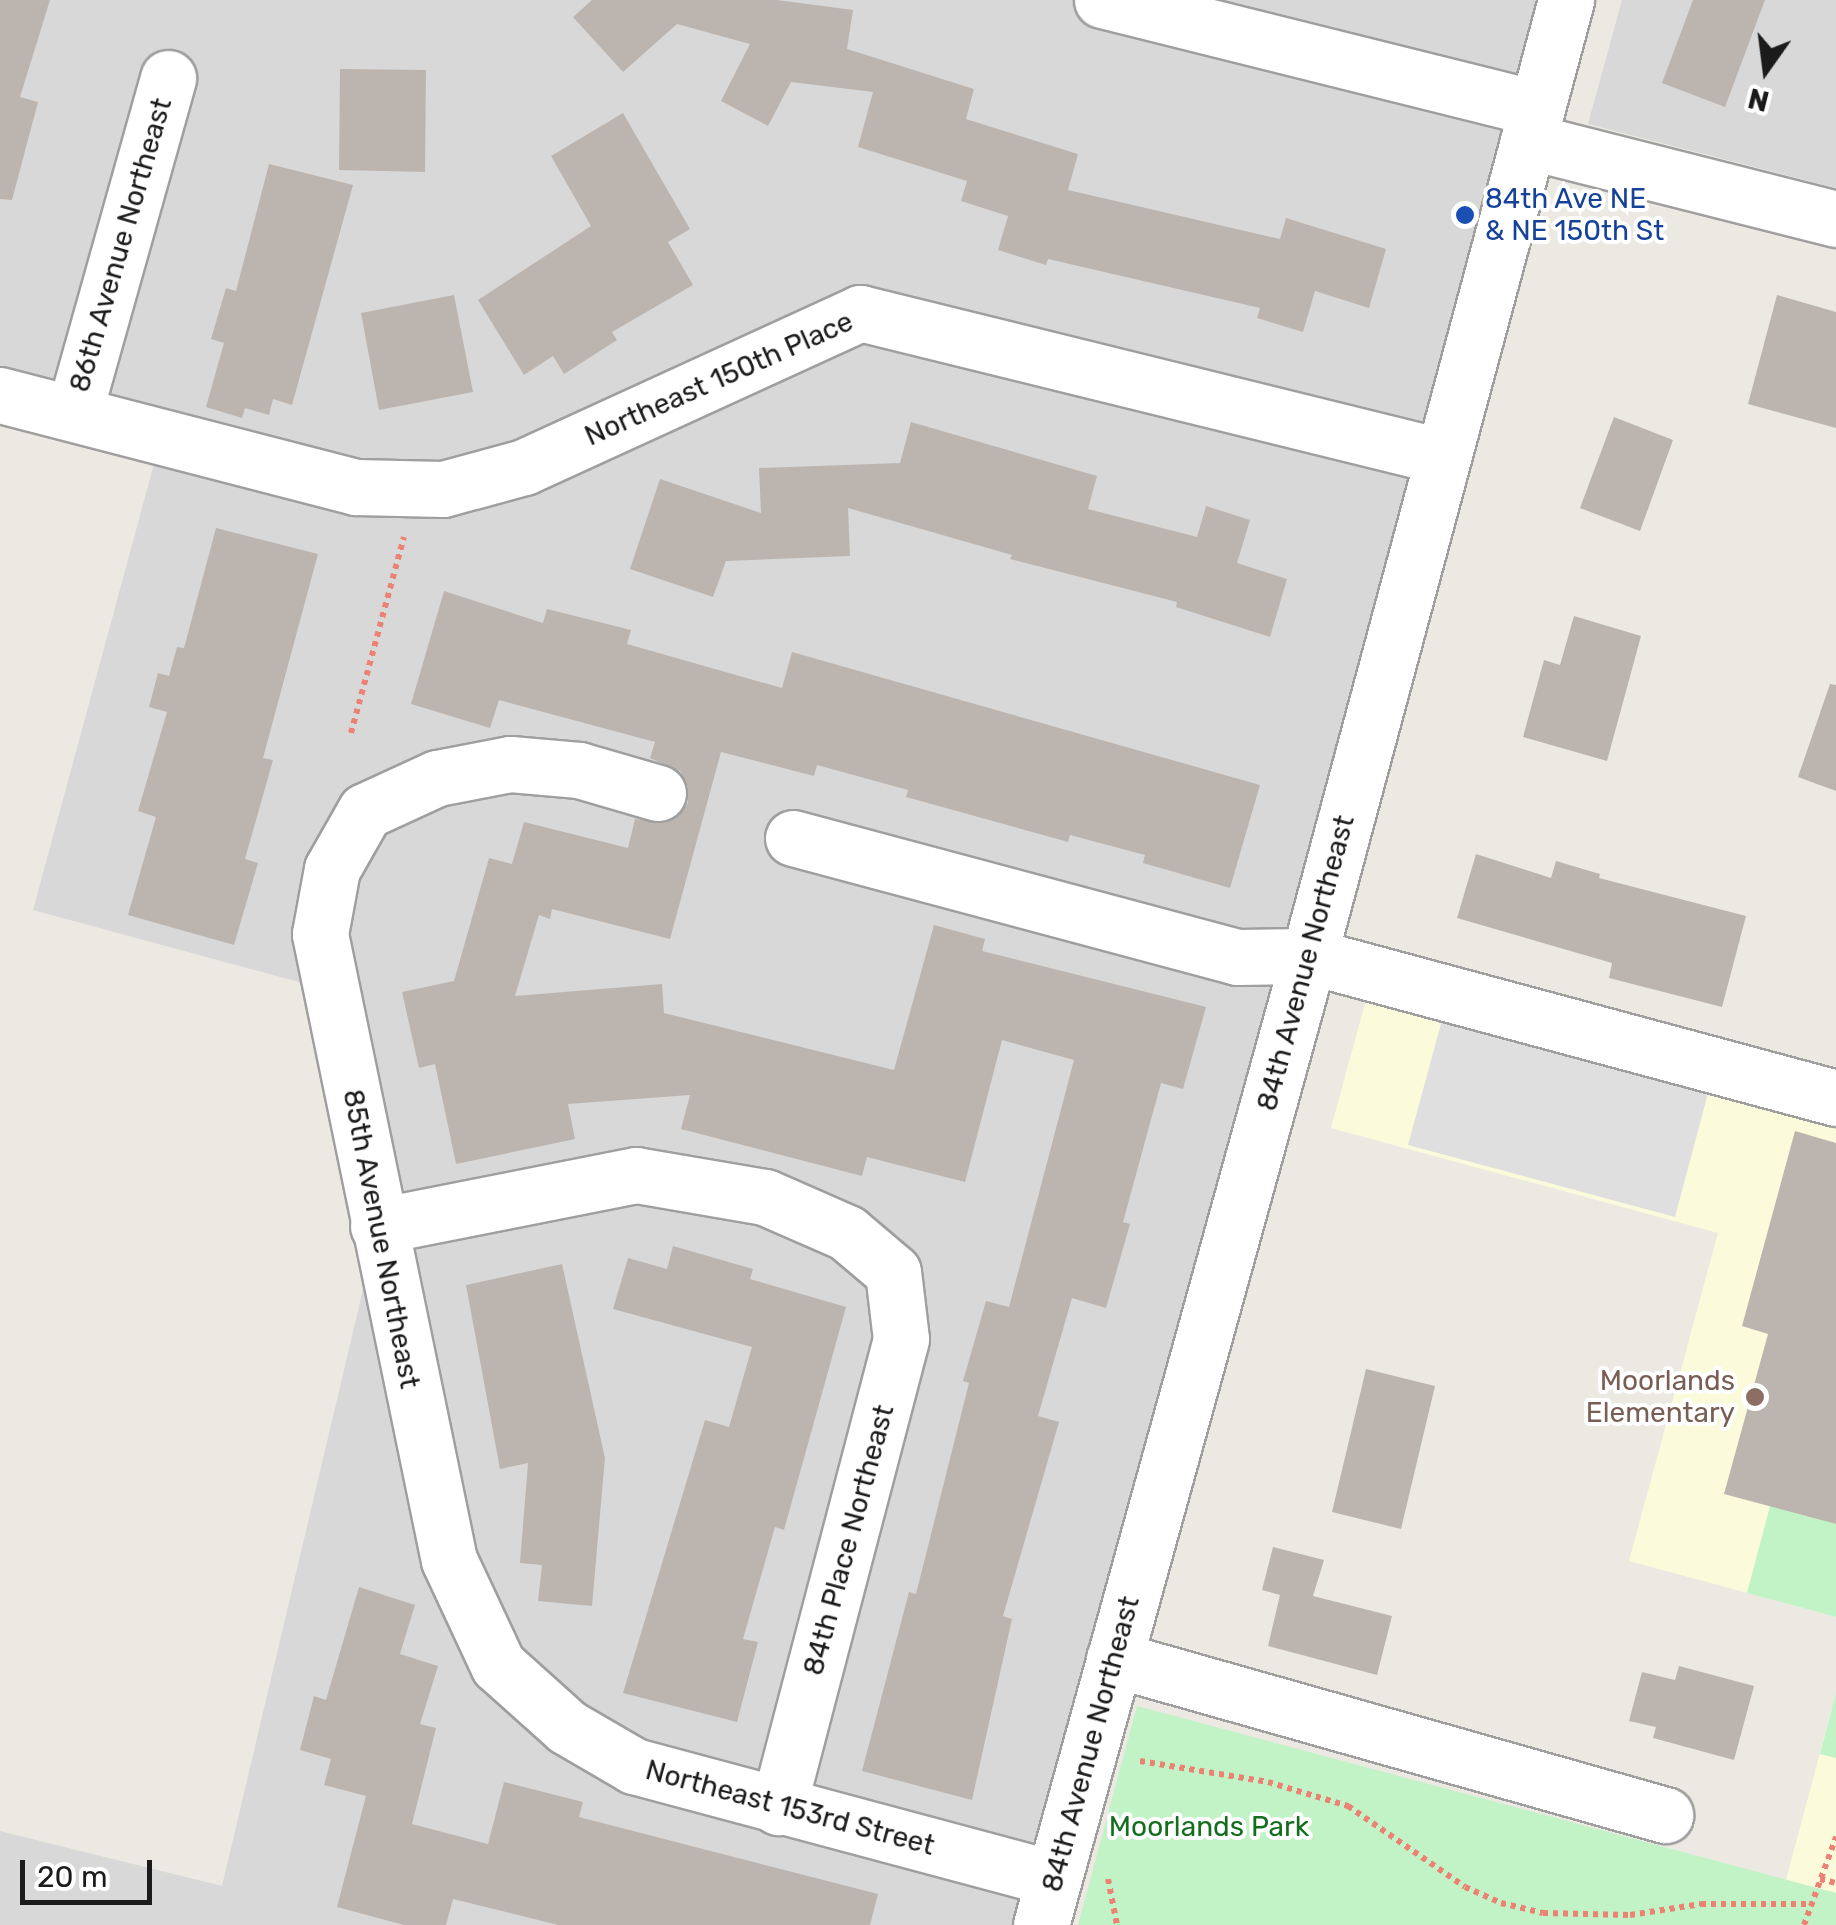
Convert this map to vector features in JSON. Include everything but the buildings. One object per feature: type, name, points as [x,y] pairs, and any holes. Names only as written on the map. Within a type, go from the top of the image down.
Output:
[{"type":"street","points":[[1102,0],[1836,218]]},
{"type":"street","name":"84th Avenue Northeast","points":[[1047,1902],[1310,956],[1440,456],[1566,0]]},
{"type":"street","name":"86th Avenue Northeast","points":[[74,413],[168,78]]},
{"type":"street","name":"Northeast 150th Place","points":[[0,395],[356,487],[443,488],[524,467],[860,314],[1440,456]]},
{"type":"street","name":"85th Avenue Northeast","points":[[498,1664],[448,1560],[320,934],[332,869],[365,811],[436,778],[510,764],[579,770],[658,793]]},
{"type":"street","points":[[792,838],[1237,957],[1310,956],[1836,1098]]},
{"type":"street","name":"84th Place Northeast","points":[[378,1226],[636,1175],[766,1197],[847,1233],[893,1272],[901,1340],[778,1807]]},
{"type":"street","points":[[1114,1659],[1666,1814]]},
{"type":"street","name":"Northeast 153rd Street","points":[[498,1664],[567,1727],[634,1766],[778,1807],[1047,1902]]},
{"type":"path","points":[[351,733],[407,526]]},
{"type":"path","points":[[1140,1760],[1268,1782],[1335,1802],[1373,1821],[1465,1887],[1501,1903],[1543,1913],[1630,1915],[1701,1904],[1812,1904]]},
{"type":"path","points":[[1804,1925],[1836,1837]]},
{"type":"path","points":[[1820,1879],[1836,1883]]},
{"type":"shaded area","points":[[0,0],[1566,0],[1041,1925],[0,1925],[0,1831],[222,1886],[378,1226],[332,991],[33,910],[161,438],[0,395]]},
{"type":"shaded area","points":[[1622,0],[1836,0],[1836,188],[1588,124]]},
{"type":"shaded area","name":"Moorlands Elementary","points":[[1381,945],[1836,1069],[1836,1617],[1629,1561],[1718,1233],[1331,1128]]},
{"type":"shaded area","points":[[1445,1009],[1711,1082],[1675,1217],[1408,1145]]},
{"type":"shaded area","points":[[1836,1693],[1836,1893],[1786,1880]]},
{"type":"green space","points":[[1770,1506],[1836,1524],[1836,1617],[1747,1593]]},
{"type":"green space","points":[[1836,1693],[1836,1758],[1820,1754]]},
{"type":"green space","name":"Moorlands Park","points":[[1137,1706],[1836,1893],[1836,1925],[1078,1925]]},
{"type":"place","name":"84th Ave NE & NE 150th St","points":[[1465,215]]},
{"type":"place","name":"Moorlands Elementary","points":[[1755,1397]]}]
